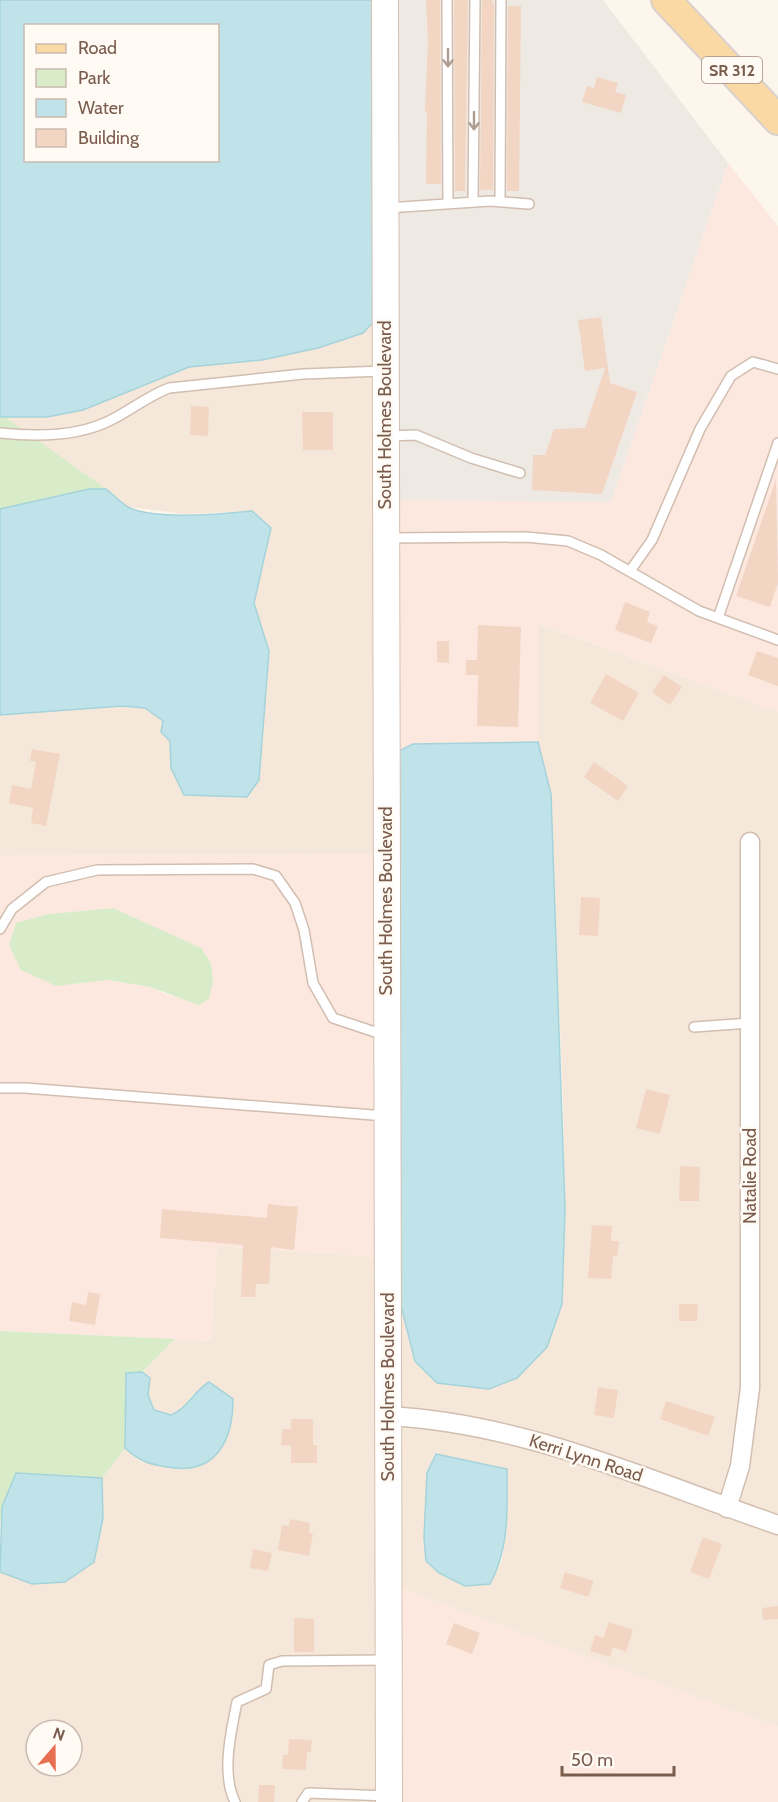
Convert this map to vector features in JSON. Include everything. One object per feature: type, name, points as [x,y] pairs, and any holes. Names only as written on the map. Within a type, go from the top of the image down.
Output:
[{"type":"main road","name":"South Holmes Boulevard","points":[[385,0],[389,1799]]},
{"type":"main road","name":"SR 312","points":[[666,0],[778,120]]},
{"type":"street","name":"Natalie Road","points":[[727,1508],[740,1466],[750,1388],[750,842]]},
{"type":"street","name":"Kerri Lynn Road","points":[[388,1416],[431,1418],[550,1444],[602,1460],[778,1525]]},
{"type":"lane","points":[[447,0],[448,203]]},
{"type":"lane","points":[[473,202],[475,0]]},
{"type":"lane","points":[[500,202],[501,0]]},
{"type":"lane","points":[[385,208],[473,202],[529,204]]},
{"type":"lane","points":[[630,571],[652,540],[700,429],[731,376],[753,362],[778,369]]},
{"type":"lane","points":[[0,433],[52,434],[89,429],[111,420],[169,388],[303,374],[385,370]]},
{"type":"lane","points":[[385,436],[416,435],[471,458],[520,473]]},
{"type":"lane","points":[[718,618],[778,443]]},
{"type":"lane","points":[[386,538],[551,538],[582,546],[699,611],[778,640]]},
{"type":"lane","points":[[0,929],[12,909],[45,882],[97,870],[253,869],[276,876],[296,903],[304,930],[313,983],[333,1018],[386,1036]]},
{"type":"lane","points":[[694,1027],[750,1023]]},
{"type":"lane","points":[[0,1088],[25,1088],[386,1116]]},
{"type":"lane","points":[[235,1802],[231,1793],[229,1759],[237,1701],[266,1689],[270,1665],[282,1661],[388,1660]]},
{"type":"lane","points":[[302,1802],[308,1793],[389,1799]]},
{"type":"shaded area","points":[[393,0],[603,0],[728,163],[611,502],[393,500]]},
{"type":"shaded area","points":[[728,163],[778,226],[778,712],[538,623],[538,742],[413,744],[393,754],[393,500],[611,502]]},
{"type":"shaded area","points":[[378,317],[378,854],[0,855],[0,715],[122,706],[145,708],[163,721],[170,741],[171,768],[184,795],[248,797],[269,651],[254,603],[271,529],[252,511],[185,514],[129,507],[5,417],[47,417],[83,410],[189,367],[262,360],[318,348],[363,333]]},
{"type":"shaded area","points":[[537,623],[778,712],[778,1727],[396,1587],[395,1282],[415,1361],[438,1383],[489,1389],[517,1378],[521,1375],[562,1304],[565,1208],[563,1104],[551,794],[538,742]],"holes":[[[435,1454],[507,1469],[507,1530],[501,1564],[428,1497],[427,1473]]]},
{"type":"shaded area","points":[[378,854],[379,1257],[217,1246],[211,1341],[0,1331],[0,855]],"holes":[[[113,908],[145,924],[173,997],[150,987],[108,980],[56,986],[49,914]]]},
{"type":"shaded area","points":[[217,1246],[379,1257],[381,1802],[0,1802],[0,1572],[32,1584],[65,1582],[94,1562],[103,1518],[102,1478],[125,1448],[141,1462],[178,1469],[194,1392],[184,1409],[171,1415],[154,1410],[148,1395],[150,1378],[142,1372],[175,1339],[211,1341]]},
{"type":"shaded area","points":[[396,1587],[778,1727],[778,1802],[396,1802]]},
{"type":"green space","points":[[0,417],[5,417],[106,489],[89,489],[0,509]]},
{"type":"green space","points":[[113,908],[201,948],[211,963],[213,981],[209,999],[199,1005],[150,987],[108,980],[56,986],[21,970],[9,945],[16,923],[49,914]]},
{"type":"green space","points":[[0,1331],[175,1339],[142,1372],[126,1373],[125,1448],[102,1478],[16,1473],[2,1507],[0,1526]]},
{"type":"water","points":[[0,0],[377,0],[378,317],[363,333],[318,348],[262,360],[189,367],[83,410],[47,417],[0,417]]},
{"type":"water","points":[[89,489],[106,489],[128,507],[154,514],[188,515],[252,511],[271,528],[254,603],[269,651],[259,780],[247,797],[184,795],[171,768],[170,741],[161,732],[163,721],[145,708],[122,706],[0,715],[0,509]]},
{"type":"water","points":[[538,742],[551,794],[565,1208],[562,1304],[547,1347],[517,1378],[489,1389],[437,1383],[415,1361],[395,1282],[393,754],[413,744]]},
{"type":"water","points":[[142,1372],[150,1378],[148,1395],[154,1410],[171,1415],[177,1412],[209,1382],[233,1399],[232,1415],[225,1442],[209,1461],[198,1466],[184,1468],[154,1465],[135,1456],[125,1448],[126,1373]]},
{"type":"water","points":[[436,1454],[507,1469],[507,1514],[504,1542],[490,1584],[465,1586],[439,1573],[426,1561],[424,1538],[427,1473]]},
{"type":"water","points":[[16,1473],[102,1478],[103,1518],[94,1562],[65,1582],[32,1584],[0,1572],[2,1507]]},
{"type":"building","points":[[426,0],[440,0],[441,184],[426,184],[427,112],[425,112],[428,41]]},
{"type":"building","points":[[454,0],[468,0],[465,191],[455,191]]},
{"type":"building","points":[[482,0],[492,0],[494,6],[493,190],[480,190]]},
{"type":"building","points":[[508,6],[521,6],[519,191],[507,191]]},
{"type":"building","points":[[597,77],[618,83],[615,92],[626,95],[621,113],[582,102],[587,86],[594,88]]},
{"type":"building","points":[[601,317],[610,383],[637,392],[602,494],[532,490],[533,455],[545,455],[554,429],[585,428],[605,368],[585,371],[578,320]]},
{"type":"building","points":[[191,406],[209,407],[208,436],[190,435]]},
{"type":"building","points":[[302,412],[333,412],[333,450],[303,450]]},
{"type":"building","points":[[776,479],[778,583],[770,607],[736,596]]},
{"type":"building","points":[[625,602],[650,612],[647,622],[658,626],[651,643],[615,630]]},
{"type":"building","points":[[478,625],[521,627],[518,727],[477,726],[478,675],[466,675],[466,660],[477,660]]},
{"type":"building","points":[[437,641],[449,641],[449,663],[437,662]]},
{"type":"building","points":[[757,651],[778,658],[778,686],[748,675]]},
{"type":"building","points":[[606,674],[639,693],[623,721],[590,703]]},
{"type":"building","points":[[664,675],[682,687],[670,705],[652,692]]},
{"type":"building","points":[[32,749],[60,754],[46,826],[31,823],[33,808],[9,803],[12,785],[31,789],[36,762],[30,761]]},
{"type":"building","points":[[594,762],[628,786],[618,801],[584,777]]},
{"type":"building","points":[[581,897],[600,898],[598,936],[579,935]]},
{"type":"building","points":[[646,1089],[670,1095],[660,1134],[636,1128]]},
{"type":"building","points":[[680,1166],[700,1167],[699,1201],[679,1201]]},
{"type":"building","points":[[268,1204],[298,1207],[294,1250],[271,1247],[269,1284],[256,1284],[255,1297],[241,1297],[243,1245],[160,1238],[162,1209],[267,1218]]},
{"type":"building","points":[[592,1225],[612,1226],[611,1241],[619,1241],[617,1256],[613,1256],[611,1279],[588,1278]]},
{"type":"building","points":[[88,1292],[100,1294],[95,1325],[69,1321],[72,1302],[86,1305]]},
{"type":"building","points":[[679,1304],[698,1304],[697,1321],[679,1321]]},
{"type":"building","points":[[598,1387],[618,1390],[614,1418],[594,1415]]},
{"type":"building","points":[[666,1401],[715,1417],[708,1436],[660,1419]]},
{"type":"building","points":[[291,1419],[313,1419],[313,1445],[317,1445],[317,1463],[291,1463],[291,1446],[281,1445],[282,1429],[291,1429]]},
{"type":"building","points":[[290,1519],[310,1523],[309,1533],[313,1534],[309,1556],[278,1550],[282,1525],[289,1526]]},
{"type":"building","points":[[703,1537],[722,1544],[709,1579],[690,1572]]},
{"type":"building","points":[[253,1549],[272,1553],[268,1571],[250,1568]]},
{"type":"building","points":[[565,1572],[594,1581],[588,1597],[560,1588]]},
{"type":"building","points":[[778,1606],[778,1619],[763,1620],[762,1608]]},
{"type":"building","points":[[294,1618],[314,1619],[314,1652],[294,1652]]},
{"type":"building","points":[[609,1622],[633,1630],[626,1652],[613,1647],[610,1657],[590,1651],[595,1635],[603,1638]]},
{"type":"building","points":[[454,1623],[480,1633],[472,1654],[446,1644]]},
{"type":"building","points":[[289,1739],[312,1740],[311,1752],[307,1752],[306,1770],[282,1769],[283,1755],[288,1755]]},
{"type":"building","points":[[259,1785],[275,1785],[274,1802],[258,1802]]}]
